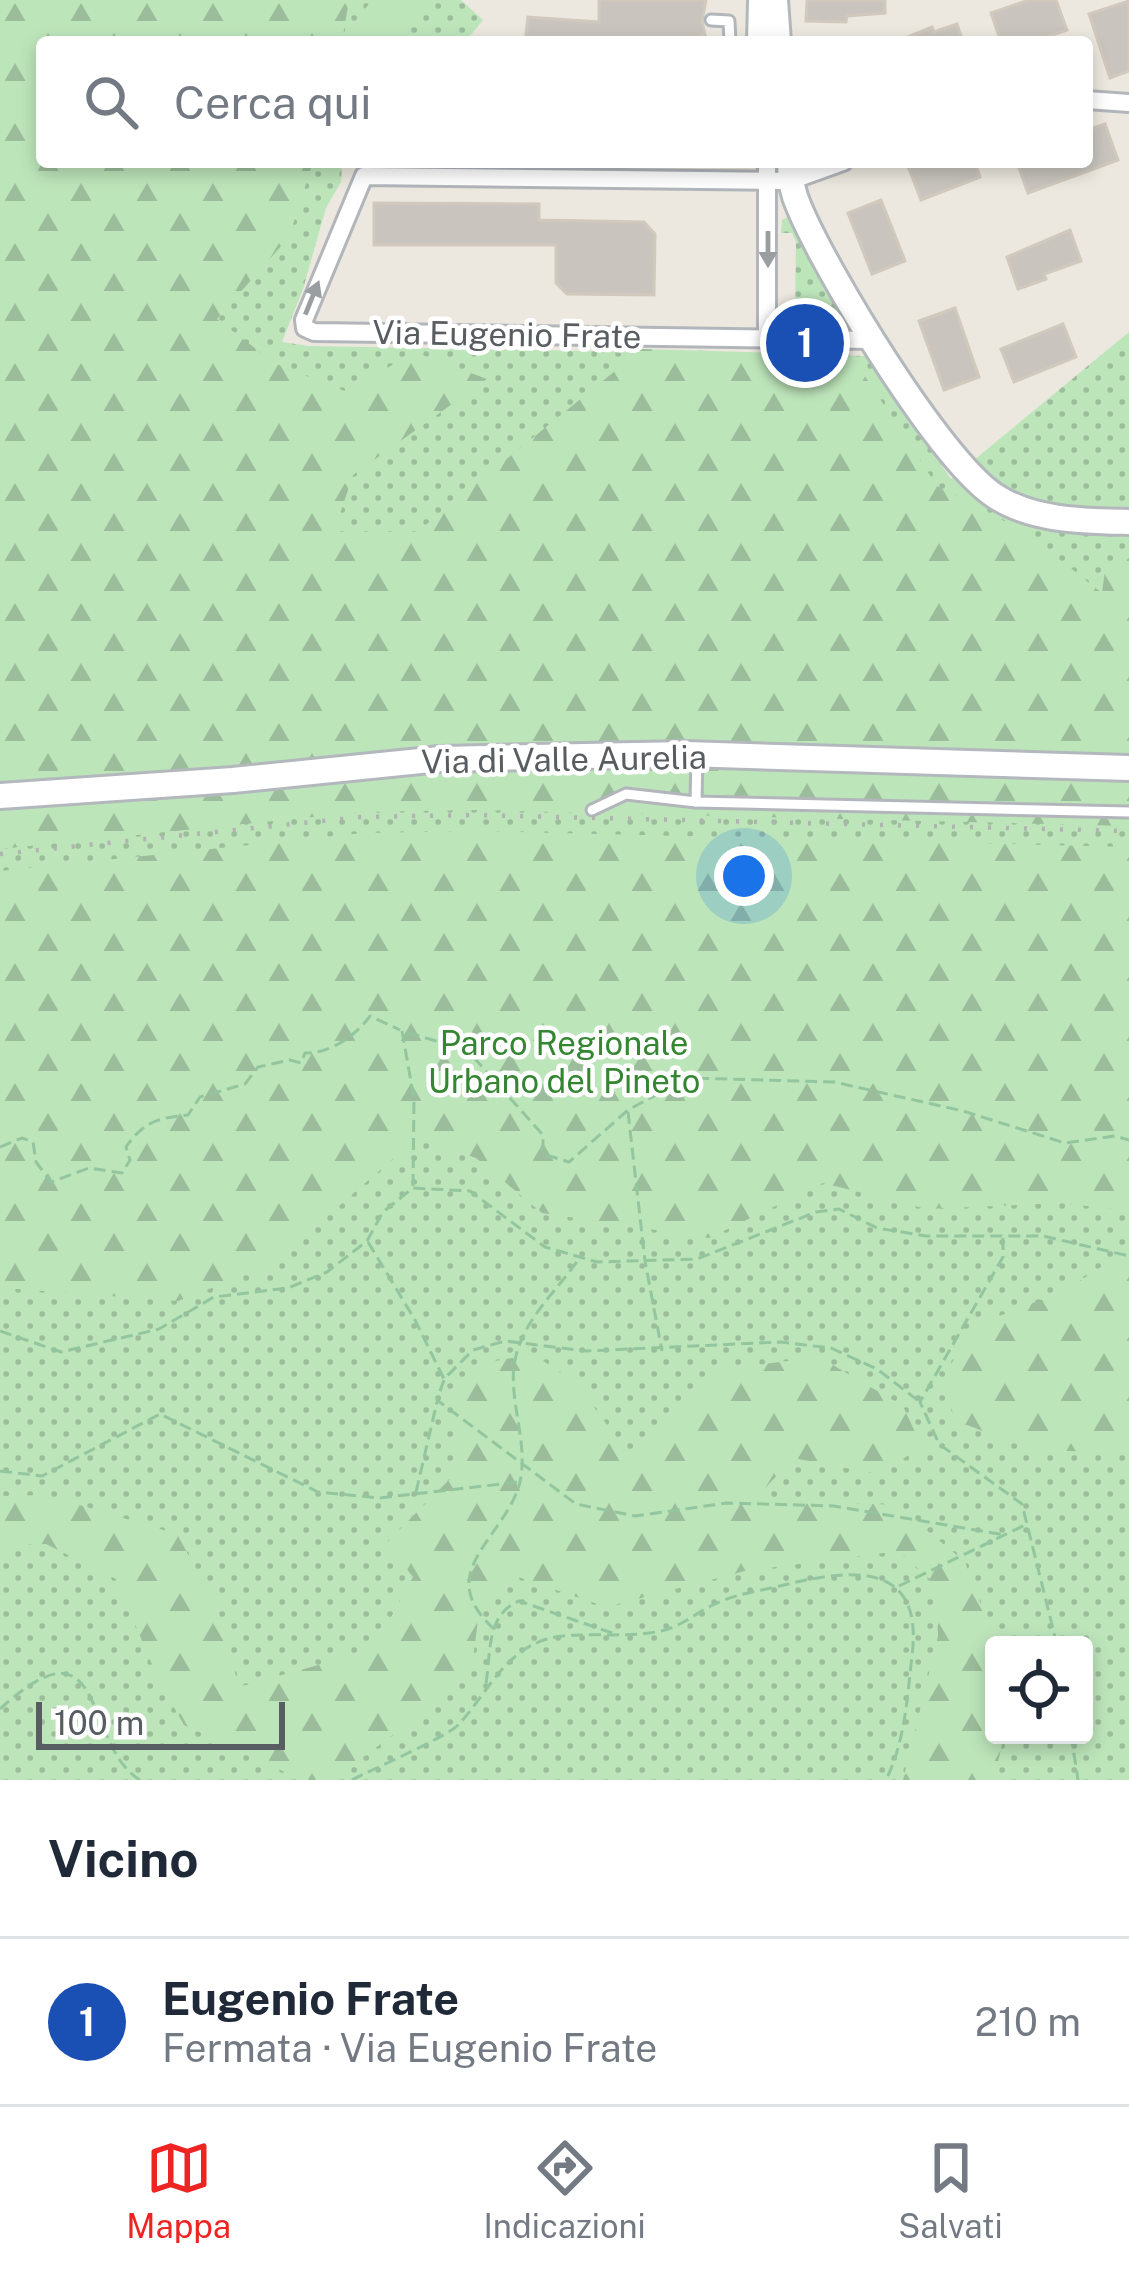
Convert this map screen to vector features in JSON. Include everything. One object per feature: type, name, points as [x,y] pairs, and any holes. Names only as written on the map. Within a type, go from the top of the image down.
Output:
[{"type":"street","points":[[760,36],[761,0]]},
{"type":"street","points":[[775,0],[778,36]]},
{"type":"street","points":[[1093,100],[1129,103]]},
{"type":"street","points":[[767,337],[778,169]]},
{"type":"street","points":[[778,169],[874,340],[945,445],[988,492],[1016,507],[1048,515],[1129,522]]},
{"type":"street","name":"Via Eugenio Frate","points":[[778,169],[364,176],[304,320],[309,331],[874,340]]},
{"type":"street","name":"Via di Valle Aurelia","points":[[0,796],[440,759],[697,754],[1129,768]]},
{"type":"lane","points":[[711,20],[729,21],[730,36]]},
{"type":"lane","points":[[697,754],[697,802]]},
{"type":"lane","points":[[592,809],[626,794],[697,802],[1129,812]]},
{"type":"path","points":[[0,1147],[22,1138],[33,1142],[36,1162],[51,1182],[89,1168],[122,1173],[130,1160],[126,1147],[141,1125],[188,1115],[200,1097],[245,1084],[258,1067],[290,1060],[301,1063],[305,1053],[324,1054],[362,1028],[370,1016],[401,1031],[467,1050],[543,1135],[542,1154],[568,1162],[628,1110],[687,1078],[834,1082],[963,1111],[1065,1143],[1115,1136],[1129,1140]]},
{"type":"path","points":[[401,1031],[414,1100],[413,1188]]},
{"type":"path","points":[[628,1110],[645,1261],[662,1351]]},
{"type":"path","points":[[0,1330],[61,1352],[159,1329],[214,1297],[288,1288],[327,1272],[367,1240],[383,1212],[413,1188],[470,1191],[545,1246],[597,1262],[697,1259],[816,1212],[839,1209],[877,1228],[926,1236],[1042,1236],[1129,1256]]},
{"type":"path","points":[[920,1402],[1004,1257],[1003,1237]]},
{"type":"path","points":[[367,1240],[444,1379]]},
{"type":"path","points":[[494,1629],[475,1612],[467,1593],[476,1556],[517,1492],[521,1464],[514,1367],[532,1317],[580,1257]]},
{"type":"path","points":[[416,1492],[444,1379],[473,1350],[505,1341],[586,1352],[780,1342],[831,1348],[877,1369],[920,1402],[939,1444],[1022,1504],[1056,1636]]},
{"type":"path","points":[[437,1400],[576,1504],[635,1516],[727,1503],[834,1505],[1005,1535]]},
{"type":"path","points":[[0,1471],[42,1476],[160,1414],[318,1492],[380,1498],[518,1482]]},
{"type":"path","points":[[897,1587],[1028,1524]]},
{"type":"path","points":[[352,1780],[455,1728],[486,1685],[522,1652],[548,1639],[625,1637],[674,1628],[722,1601],[820,1576],[876,1574],[897,1587],[910,1606],[914,1643],[900,1751],[886,1780]]},
{"type":"path","points":[[486,1685],[495,1619],[506,1606],[519,1601],[625,1637]]},
{"type":"path","points":[[0,1709],[26,1685],[49,1673],[69,1676],[90,1693],[100,1710],[112,1753],[140,1780]]},
{"type":"path","points":[[1072,1744],[1078,1780]]},
{"type":"green space","name":"Parco Regionale Urbano del Pineto","points":[[0,0],[461,0],[483,20],[470,36],[36,36],[36,168],[342,168],[341,182],[326,208],[282,342],[868,356],[951,479],[1129,332],[1129,1780],[0,1780]]},
{"type":"green space","points":[[0,0],[349,0],[343,36],[36,36],[36,168],[311,168],[289,237],[217,319],[274,363],[347,392],[414,352],[487,379],[353,475],[334,532],[417,532],[642,349],[851,355],[937,486],[1025,532],[1102,593],[1106,563],[1129,558],[1129,826],[476,810],[360,812],[0,849]]},
{"type":"green space","points":[[372,0],[427,0],[399,36],[352,36],[347,32]]},
{"type":"green space","points":[[790,216],[849,322],[845,328],[839,326],[838,313],[795,312],[794,326],[782,326],[782,309],[795,309],[796,242],[792,233],[781,233],[782,220]]},
{"type":"green space","points":[[476,831],[1129,847],[1129,1211],[1062,1203],[927,1209],[823,1183],[709,1238],[542,1213],[476,1158],[417,1138],[271,1265],[178,1301],[16,1289],[0,1283],[0,871],[362,833]]},
{"type":"green space","points":[[1129,1230],[1129,1454],[1030,1449],[954,1420],[945,1376],[971,1327],[1066,1290],[1128,1249]]},
{"type":"green space","points":[[533,1354],[577,1384],[633,1460],[724,1369],[819,1357],[903,1406],[922,1447],[878,1474],[793,1458],[755,1499],[896,1505],[965,1562],[993,1636],[985,1636],[985,1744],[1002,1744],[994,1780],[903,1780],[938,1636],[936,1585],[899,1551],[745,1571],[606,1607],[512,1575],[479,1613],[473,1658],[401,1729],[332,1780],[302,1780],[184,1725],[159,1681],[116,1579],[46,1544],[0,1545],[0,1496],[46,1495],[177,1534],[218,1610],[239,1687],[373,1650],[413,1577],[386,1543],[456,1473],[459,1397],[474,1365]]},
{"type":"building","points":[[599,0],[706,0],[705,35],[700,36],[526,36],[528,17],[599,22]]},
{"type":"building","points":[[807,0],[885,0],[885,13],[847,16],[846,22],[806,21]]},
{"type":"building","points":[[1029,0],[1056,0],[1067,30],[1050,36],[999,36],[991,13]]},
{"type":"building","points":[[1129,1],[1129,71],[1110,78],[1089,14]]},
{"type":"building","points":[[957,24],[961,36],[910,36],[932,27],[934,32]]},
{"type":"building","points":[[1105,124],[1118,160],[1028,193],[1019,168],[1093,168],[1093,128]]},
{"type":"building","points":[[909,168],[977,168],[980,177],[921,200]]},
{"type":"building","points":[[881,200],[905,261],[872,274],[848,213]]},
{"type":"building","points":[[374,203],[539,204],[539,220],[644,222],[655,234],[654,295],[567,294],[556,283],[556,245],[374,245]]},
{"type":"building","points":[[1070,230],[1081,261],[1018,289],[1007,257]]},
{"type":"building","points":[[955,308],[979,377],[944,390],[919,321]]},
{"type":"building","points":[[1063,324],[1076,357],[1014,382],[1001,349]]},
{"type":"railway","points":[[0,854],[361,817],[476,815],[1129,831]]},
{"type":"place","name":"Eugenio Frate","points":[[805,343]]}]
